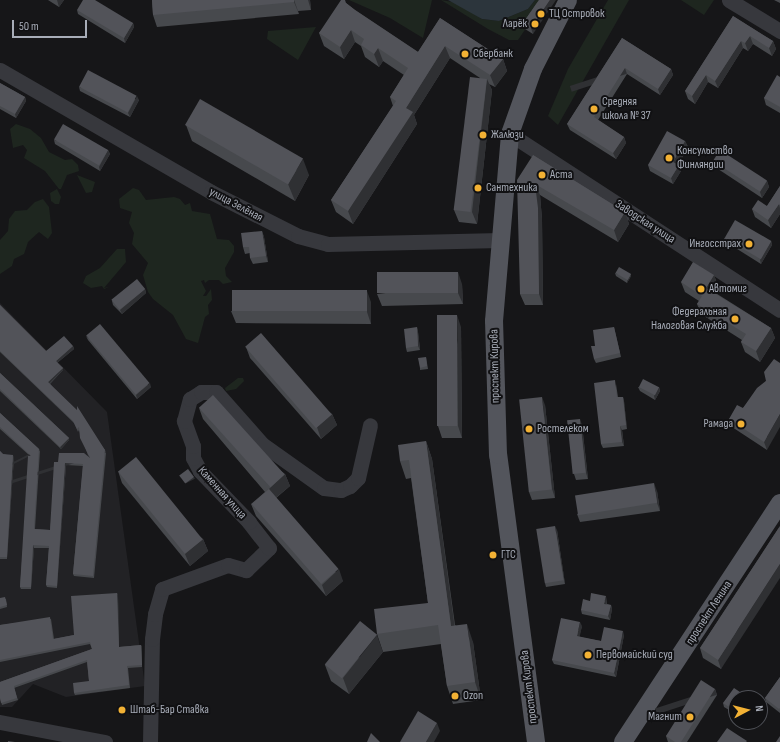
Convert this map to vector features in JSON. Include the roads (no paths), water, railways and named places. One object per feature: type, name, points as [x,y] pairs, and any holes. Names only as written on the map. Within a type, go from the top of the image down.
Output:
[{"type":"main road","name":"проспект Кирова","points":[[536,742],[498,455],[494,321],[510,134],[533,69],[568,0]]},
{"type":"main road","name":"проспект Ленина","points":[[623,742],[780,503]]},
{"type":"street","points":[[729,0],[780,31]]},
{"type":"street","name":"улица Зелёная","points":[[0,70],[211,192],[298,236],[328,244],[500,240]]},
{"type":"street","name":"Заводская улица","points":[[510,134],[780,310]]},
{"type":"street","name":"Каменная улица","points":[[150,742],[152,640],[155,614],[162,588],[228,565],[246,570],[269,548],[249,522],[200,472],[193,458],[193,446],[184,421],[190,399],[201,392],[216,392],[262,444],[324,488],[341,490],[350,486],[358,478],[370,425]]},
{"type":"street","points":[[0,722],[105,742]]},
{"type":"place","name":"ТЦ Островок","points":[[541,14]]},
{"type":"place","name":"Ларёк","points":[[535,24]]},
{"type":"place","name":"Сбербанк","points":[[465,54]]},
{"type":"place","name":"Средняя школа № 37","points":[[594,109]]},
{"type":"place","name":"Жалюзи","points":[[483,135]]},
{"type":"place","name":"Консульство Финляндии","points":[[669,158]]},
{"type":"place","name":"Аста","points":[[542,175]]},
{"type":"place","name":"Сантехника","points":[[478,188]]},
{"type":"place","name":"Ингосстрах","points":[[749,244]]},
{"type":"place","name":"Автомиг","points":[[701,289]]},
{"type":"place","name":"Федеральная Налоговая Служба","points":[[735,319]]},
{"type":"place","name":"Рамада","points":[[741,424]]},
{"type":"place","name":"Ростелеком","points":[[529,429]]},
{"type":"place","name":"ГТС","points":[[493,555]]},
{"type":"place","name":"Первомайский суд","points":[[588,655]]},
{"type":"place","name":"Ozon","points":[[455,696]]},
{"type":"place","name":"Штаб-Бар Ставка","points":[[122,710]]},
{"type":"place","name":"Магнит","points":[[690,717]]}]
